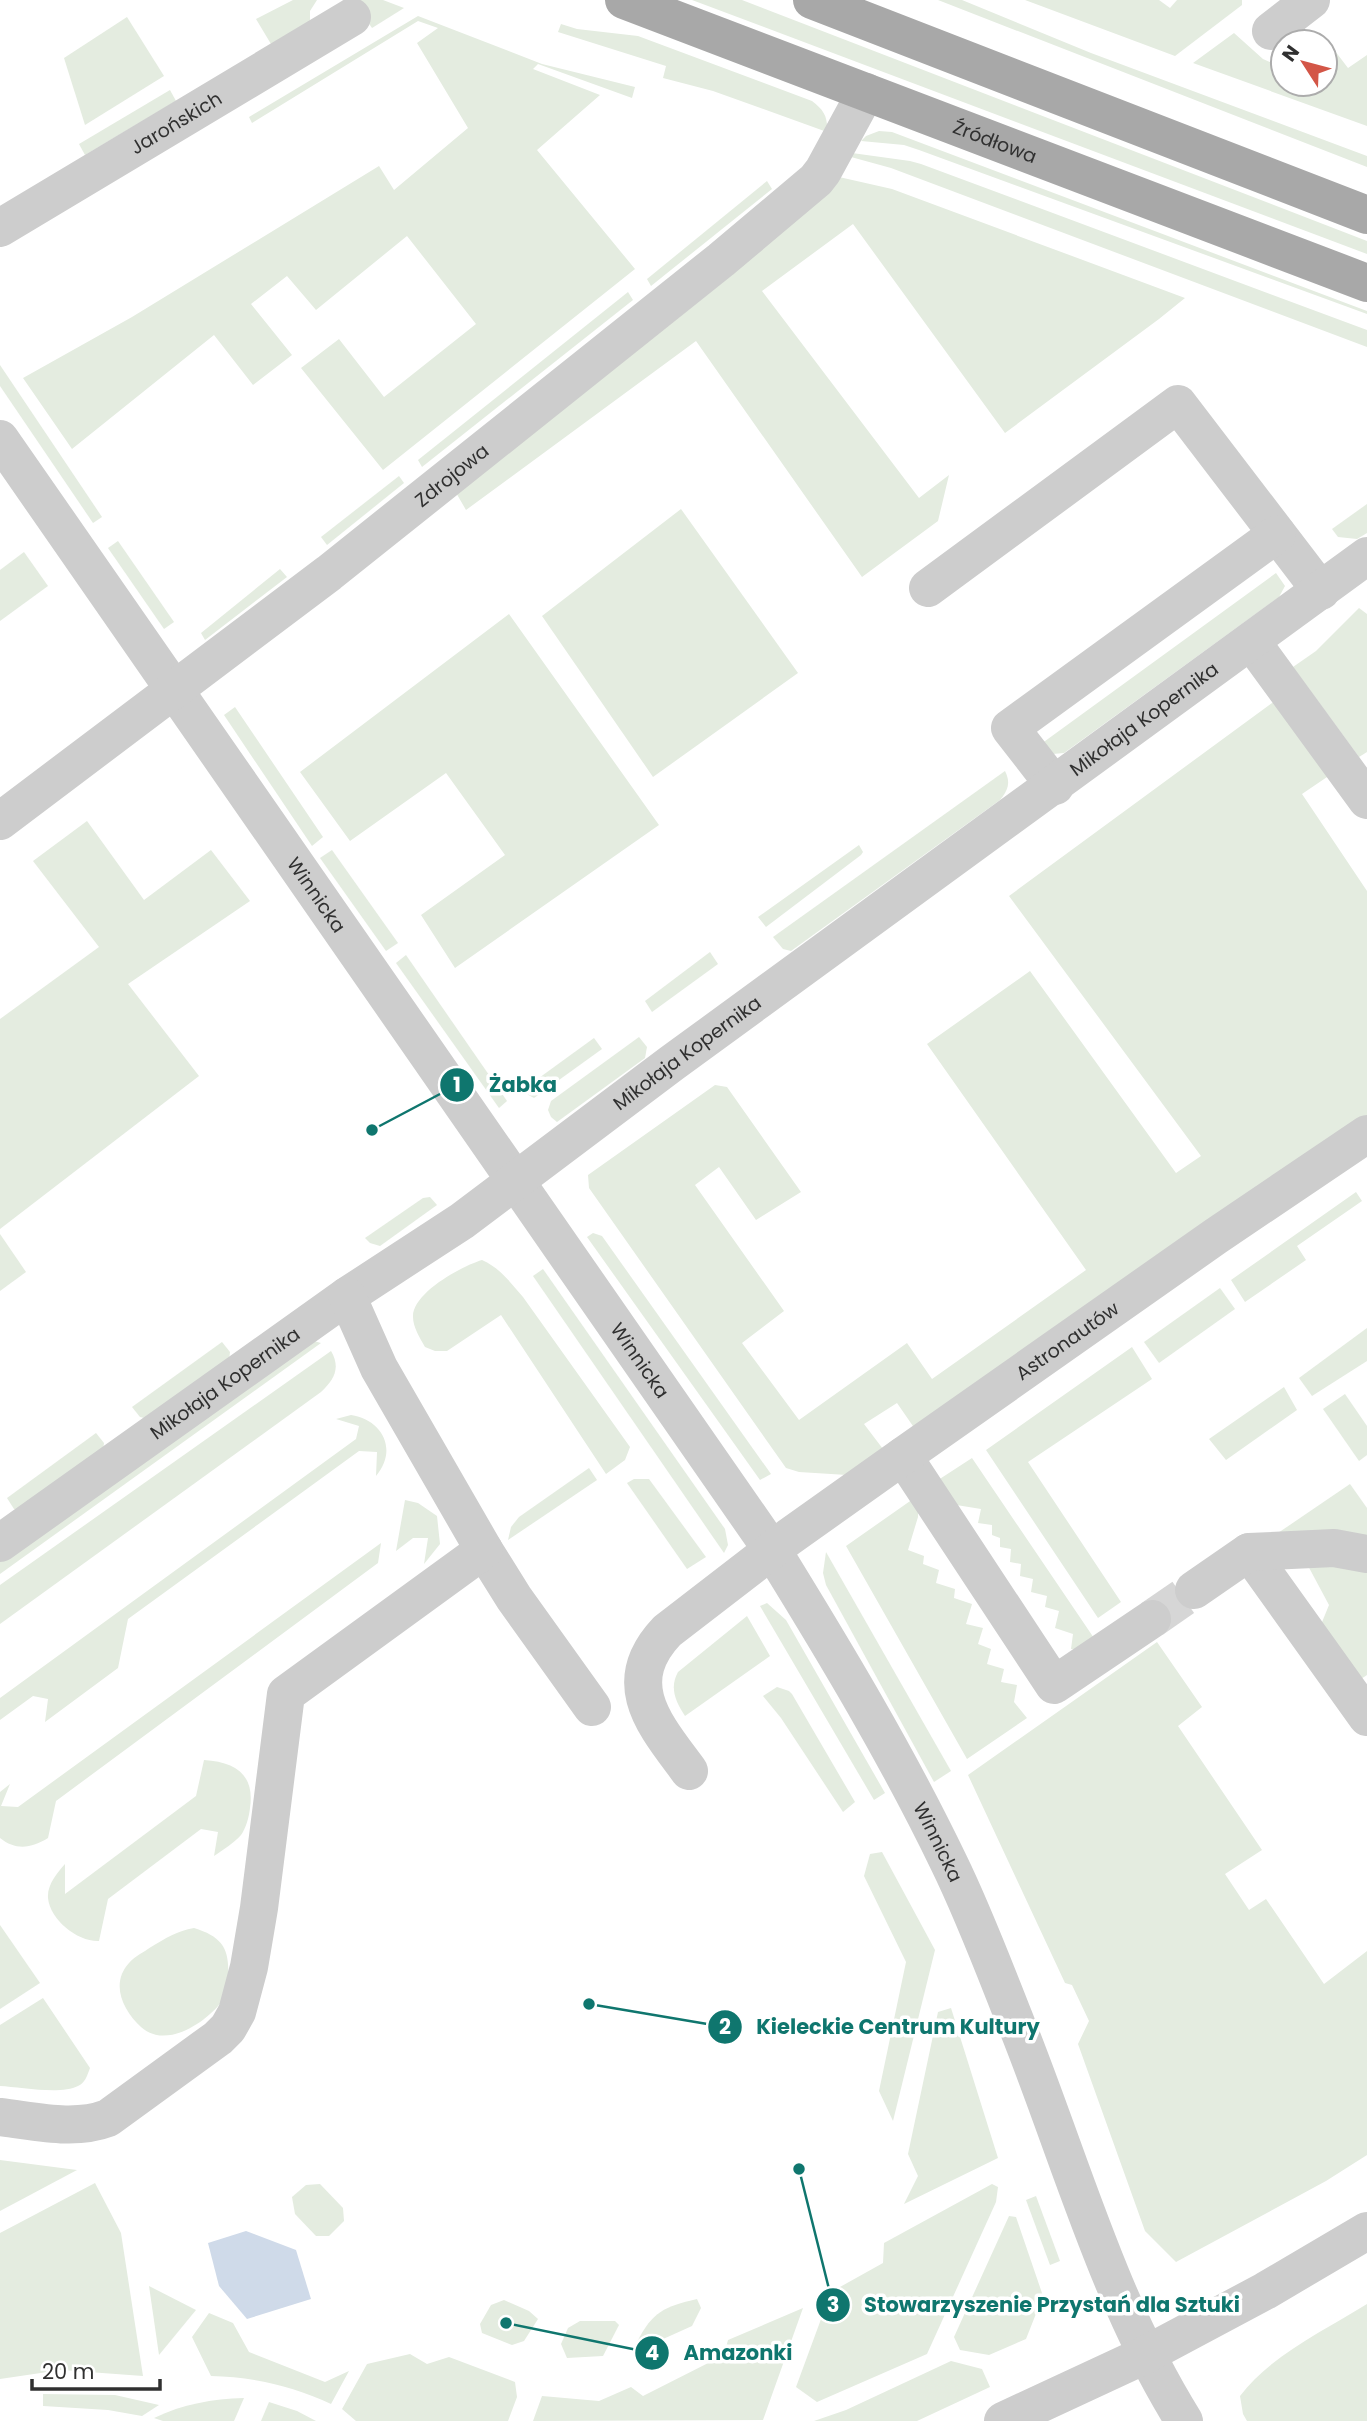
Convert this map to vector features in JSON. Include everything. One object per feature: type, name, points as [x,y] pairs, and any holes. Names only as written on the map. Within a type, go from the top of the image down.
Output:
[{"type":"main road","name":"Źródłowa","points":[[624,0],[1367,284]]},
{"type":"main road","points":[[812,0],[1367,215]]},
{"type":"street","points":[[1275,28],[1311,0]]},
{"type":"street","name":"Jarońskich","points":[[0,228],[352,17]]},
{"type":"street","name":"Zdrojowa","points":[[0,821],[329,573],[721,260],[816,180],[866,92]]},
{"type":"street","points":[[928,588],[1178,404],[1321,592]]},
{"type":"street","name":"Winnicka","points":[[0,439],[772,1550],[845,1670],[901,1769],[949,1863],[1019,2031],[1096,2239],[1145,2355],[1184,2421]]},
{"type":"street","points":[[1055,786],[1010,728],[1277,534]]},
{"type":"street","name":"Mikołaja Kopernika","points":[[0,1543],[346,1296],[462,1221],[662,1071],[1251,640],[1321,592],[1363,569]]},
{"type":"street","points":[[1251,640],[1367,800]]},
{"type":"street","name":"Astronautów","points":[[689,1771],[646,1707],[644,1677],[647,1662],[656,1643],[667,1631],[772,1550],[902,1456],[1216,1236],[1367,1134]]},
{"type":"street","points":[[346,1296],[379,1368],[484,1550],[513,1598],[592,1707]]},
{"type":"street","points":[[902,1456],[1054,1685],[1152,1619]]},
{"type":"street","points":[[1194,1590],[1249,1552],[1334,1548],[1367,1554]]},
{"type":"street","points":[[0,2117],[66,2125],[95,2123],[108,2118],[228,2028],[237,2012],[249,1967],[286,1694],[484,1550]]},
{"type":"street","points":[[1249,1552],[1367,1717]]},
{"type":"street","points":[[1003,2421],[1145,2355],[1265,2291],[1367,2231]]},
{"type":"shaded area","points":[[293,0],[317,0],[310,11],[310,21],[271,44],[256,19]]},
{"type":"shaded area","points":[[353,0],[383,0],[404,8],[372,28]]},
{"type":"shaded area","points":[[692,0],[742,0],[1367,241],[1367,254]]},
{"type":"shaded area","points":[[938,0],[962,0],[1091,53],[1367,156],[1367,167]]},
{"type":"shaded area","points":[[1025,0],[1159,0],[1170,8],[1177,0],[1242,0],[1242,5],[1175,56]]},
{"type":"shaded area","points":[[418,16],[542,64],[635,87],[632,98],[538,64],[533,69],[600,95],[537,150],[635,269],[383,470],[301,368],[339,339],[384,397],[476,324],[407,236],[316,310],[287,276],[251,304],[292,355],[253,385],[214,335],[72,449],[23,378],[132,317],[379,166],[394,190],[468,128],[417,43],[438,28],[418,21],[252,123],[249,117]]},
{"type":"shaded area","points":[[127,17],[164,76],[85,125],[64,58]]},
{"type":"shaded area","points":[[561,24],[577,29],[638,36],[812,101],[824,114],[827,132],[713,91],[663,78],[666,66],[558,32]]},
{"type":"shaded area","points":[[1234,33],[1269,62],[1269,91],[1193,63]]},
{"type":"shaded area","points":[[1367,55],[1367,126],[1290,98],[1339,98],[1339,56],[1348,68]]},
{"type":"shaded area","points":[[170,90],[176,101],[85,155],[79,144]]},
{"type":"shaded area","points":[[879,131],[892,132],[1367,311],[1367,314],[919,150],[904,145],[861,141]]},
{"type":"shaded area","points":[[852,153],[921,164],[1367,330],[1367,347],[891,168],[851,157]]},
{"type":"shaded area","points":[[839,177],[892,189],[1185,298],[1005,433],[853,224],[762,291],[919,498],[949,475],[938,521],[862,577],[696,341],[466,510],[455,491]]},
{"type":"shaded area","points":[[767,181],[772,189],[651,286],[647,279]]},
{"type":"shaded area","points":[[628,292],[633,300],[422,467],[418,460]]},
{"type":"shaded area","points":[[0,365],[102,517],[93,523],[0,386]]},
{"type":"shaded area","points":[[399,476],[404,483],[327,545],[321,537]]},
{"type":"shaded area","points":[[1367,504],[1367,533],[1357,539],[1338,537],[1332,529]]},
{"type":"shaded area","points":[[681,509],[798,673],[653,777],[542,616]]},
{"type":"shaded area","points":[[118,541],[174,622],[164,629],[108,548]]},
{"type":"shaded area","points":[[24,552],[48,586],[0,621],[0,570]]},
{"type":"shaded area","points":[[280,569],[287,577],[205,640],[201,633]]},
{"type":"shaded area","points":[[1276,573],[1285,586],[1279,597],[1064,753],[1053,754],[1041,744]]},
{"type":"shaded area","points":[[1359,608],[1367,614],[1367,752],[1359,757],[1293,667],[1316,651]]},
{"type":"shaded area","points":[[509,614],[659,825],[455,968],[421,915],[505,855],[446,773],[350,841],[300,772]]},
{"type":"shaded area","points":[[1276,700],[1330,775],[1302,794],[1367,891],[1367,1116],[915,1429],[897,1403],[864,1424],[883,1449],[847,1475],[799,1472],[786,1468],[589,1188],[588,1175],[715,1085],[727,1087],[801,1192],[756,1220],[719,1167],[695,1185],[784,1311],[742,1343],[799,1420],[907,1343],[932,1379],[1086,1270],[927,1044],[1030,971],[1176,1173],[1201,1156],[1009,896]]},
{"type":"shaded area","points":[[235,707],[323,837],[312,846],[224,715]]},
{"type":"shaded area","points":[[1005,771],[1008,786],[1000,800],[791,951],[783,949],[773,937]]},
{"type":"shaded area","points":[[87,821],[144,900],[211,850],[250,901],[128,984],[199,1076],[0,1229],[0,1019],[99,947],[33,861]]},
{"type":"shaded area","points":[[859,845],[863,852],[861,855],[766,927],[758,917]]},
{"type":"shaded area","points":[[332,850],[398,943],[386,951],[320,858]]},
{"type":"shaded area","points":[[710,952],[718,964],[652,1012],[645,1001]]},
{"type":"shaded area","points":[[406,955],[507,1101],[499,1108],[396,963]]},
{"type":"shaded area","points":[[639,1037],[647,1047],[645,1058],[557,1122],[551,1117],[548,1110],[551,1101]]},
{"type":"shaded area","points":[[594,1038],[602,1049],[534,1098],[521,1091]]},
{"type":"shaded area","points":[[1356,1192],[1362,1201],[1297,1246],[1306,1260],[1245,1302],[1231,1280]]},
{"type":"shaded area","points":[[430,1197],[437,1205],[380,1246],[365,1238],[423,1198]]},
{"type":"shaded area","points":[[593,1233],[602,1236],[771,1474],[760,1480],[587,1237]]},
{"type":"shaded area","points":[[0,1234],[26,1272],[0,1291]]},
{"type":"shaded area","points":[[482,1260],[499,1271],[523,1297],[630,1447],[625,1460],[606,1474],[501,1315],[447,1351],[435,1351],[425,1347],[413,1321],[415,1308],[429,1290],[451,1274]]},
{"type":"shaded area","points":[[543,1269],[725,1529],[728,1545],[724,1553],[533,1276]]},
{"type":"shaded area","points":[[1220,1288],[1235,1309],[1159,1363],[1144,1342]]},
{"type":"shaded area","points":[[1367,1328],[1367,1361],[1312,1396],[1299,1378]]},
{"type":"shaded area","points":[[314,1341],[321,1343],[0,1574],[0,1561]]},
{"type":"shaded area","points":[[222,1342],[230,1352],[229,1360],[148,1419],[140,1417],[132,1407]]},
{"type":"shaded area","points":[[1132,1347],[1152,1379],[1028,1462],[1121,1602],[1098,1618],[986,1450]]},
{"type":"shaded area","points":[[331,1351],[335,1373],[321,1392],[0,1624],[0,1585]]},
{"type":"shaded area","points":[[1284,1387],[1297,1410],[1226,1460],[1209,1439]]},
{"type":"shaded area","points":[[1345,1394],[1367,1426],[1367,1455],[1359,1461],[1323,1409]]},
{"type":"shaded area","points":[[351,1415],[372,1423],[384,1438],[386,1456],[376,1476],[377,1452],[359,1451],[128,1619],[118,1668],[45,1722],[48,1699],[33,1696],[0,1720],[0,1698],[356,1439],[359,1426],[336,1419]]},
{"type":"shaded area","points":[[96,1433],[104,1443],[103,1451],[22,1510],[14,1509],[7,1498]]},
{"type":"shaded area","points":[[972,1458],[1098,1644],[1080,1650],[1071,1649],[1073,1634],[1055,1628],[1059,1611],[1045,1607],[1047,1596],[1031,1592],[1033,1579],[1020,1576],[1021,1564],[1010,1562],[1011,1549],[1000,1547],[1000,1538],[992,1535],[992,1525],[978,1523],[981,1509],[944,1503],[932,1484]]},
{"type":"shaded area","points":[[589,1468],[597,1480],[508,1540],[511,1527],[519,1517]]},
{"type":"shaded area","points":[[634,1479],[649,1479],[706,1557],[687,1569],[627,1483]]},
{"type":"shaded area","points":[[1350,1484],[1367,1508],[1367,1545],[1278,1533]]},
{"type":"shaded area","points":[[913,1499],[918,1517],[908,1550],[924,1556],[923,1564],[939,1570],[936,1583],[955,1589],[954,1598],[972,1604],[966,1624],[983,1628],[978,1644],[991,1649],[987,1664],[1004,1669],[1001,1682],[1017,1685],[1014,1702],[1027,1718],[967,1759],[846,1546]]},
{"type":"shaded area","points":[[405,1500],[418,1503],[437,1516],[440,1544],[424,1564],[428,1538],[413,1538],[396,1551]]},
{"type":"shaded area","points":[[381,1543],[378,1563],[56,1801],[48,1838],[24,1847],[12,1845],[0,1838],[0,1792],[10,1784],[1,1806],[18,1807]]},
{"type":"shaded area","points":[[826,1552],[951,1771],[934,1782],[826,1585],[823,1573]]},
{"type":"shaded area","points":[[1306,1562],[1367,1563],[1367,1675],[1358,1681],[1320,1627],[1329,1605]]},
{"type":"shaded area","points":[[767,1603],[786,1620],[885,1793],[874,1800],[760,1606]]},
{"type":"shaded area","points":[[747,1616],[770,1656],[685,1716],[675,1695],[674,1684],[678,1672]]},
{"type":"shaded area","points":[[1157,1642],[1202,1707],[1178,1726],[1262,1850],[1225,1874],[1249,1910],[1266,1899],[1324,1984],[1367,1951],[1367,2155],[1326,2181],[1176,2262],[1145,2231],[1078,2044],[1089,2021],[1072,1985],[1065,1983],[968,1775]]},
{"type":"shaded area","points":[[777,1687],[792,1694],[855,1802],[843,1812],[781,1718],[763,1696]]},
{"type":"shaded area","points":[[204,1760],[233,1767],[246,1778],[251,1796],[250,1808],[241,1835],[214,1856],[218,1832],[201,1829],[108,1899],[99,1941],[82,1938],[59,1922],[50,1906],[48,1893],[65,1864],[65,1894],[196,1796]]},
{"type":"shaded area","points":[[882,1852],[935,1950],[893,2121],[879,2091],[906,1962],[864,1876],[870,1854]]},
{"type":"shaded area","points":[[0,1925],[40,1983],[0,2009]]},
{"type":"shaded area","points":[[194,1928],[218,1940],[226,1952],[228,1984],[223,2000],[207,2017],[185,2030],[162,2036],[151,2033],[141,2027],[124,2005],[120,1988],[123,1971],[131,1961],[151,1947],[177,1933]]},
{"type":"shaded area","points":[[43,1998],[90,2068],[87,2076],[82,2083],[71,2089],[40,2090],[0,2086],[0,2025]]},
{"type":"shaded area","points":[[951,2008],[998,2158],[904,2204],[918,2176],[908,2154],[938,2012]]},
{"type":"shaded area","points":[[0,2160],[77,2170],[0,2211]]},
{"type":"shaded area","points":[[95,2183],[121,2233],[143,2376],[61,2370],[0,2379],[0,2233]]},
{"type":"shaded area","points":[[320,2184],[343,2208],[344,2221],[329,2236],[316,2236],[295,2214],[292,2197],[306,2185]]},
{"type":"shaded area","points":[[992,2184],[998,2187],[996,2202],[927,2354],[817,2402],[796,2387],[831,2292],[883,2263],[884,2243]]},
{"type":"shaded area","points":[[1036,2196],[1060,2261],[1050,2265],[1026,2200]]},
{"type":"shaded area","points":[[1009,2216],[1016,2217],[1043,2296],[1026,2339],[989,2355],[960,2350],[954,2337]]},
{"type":"shaded area","points":[[149,2286],[196,2310],[159,2355]]},
{"type":"shaded area","points":[[697,2299],[701,2308],[692,2326],[641,2349],[637,2342],[654,2317],[668,2308]]},
{"type":"shaded area","points":[[504,2300],[529,2311],[538,2319],[524,2341],[512,2345],[482,2333],[480,2324],[491,2305]]},
{"type":"shaded area","points":[[1367,2304],[1367,2421],[1247,2421],[1240,2396],[1252,2382],[1282,2356]]},
{"type":"shaded area","points":[[803,2308],[763,2420],[533,2421],[542,2396],[599,2401],[631,2387],[643,2396],[724,2355],[728,2340]]},
{"type":"shaded area","points":[[209,2313],[233,2323],[249,2352],[325,2382],[349,2371],[331,2404],[272,2384],[211,2376],[192,2337]]},
{"type":"shaded area","points":[[580,2321],[615,2321],[619,2325],[603,2356],[567,2358],[561,2344],[568,2328]]},
{"type":"shaded area","points":[[410,2354],[427,2364],[449,2357],[515,2382],[517,2397],[508,2421],[356,2421],[342,2409],[367,2364]]},
{"type":"shaded area","points":[[951,2361],[982,2369],[990,2387],[917,2421],[814,2421],[846,2410]]},
{"type":"shaded area","points":[[43,2394],[115,2395],[159,2405],[142,2416],[108,2410],[43,2406]]},
{"type":"shaded area","points":[[244,2398],[234,2421],[163,2421],[154,2418],[198,2403]]},
{"type":"shaded area","points":[[269,2402],[297,2411],[316,2421],[261,2421]]},
{"type":"water","points":[[246,2231],[296,2250],[311,2299],[247,2319],[219,2286],[208,2243]]},
{"type":"tunnel","points":[[1152,1619],[1194,1590]]},
{"type":"place","name":"Żabka","points":[[372,1130]]},
{"type":"place","name":"Kieleckie Centrum Kultury","points":[[589,2004]]},
{"type":"place","name":"Stowarzyszenie Przystań dla Sztuki","points":[[799,2169]]},
{"type":"place","name":"Amazonki","points":[[506,2323]]}]
